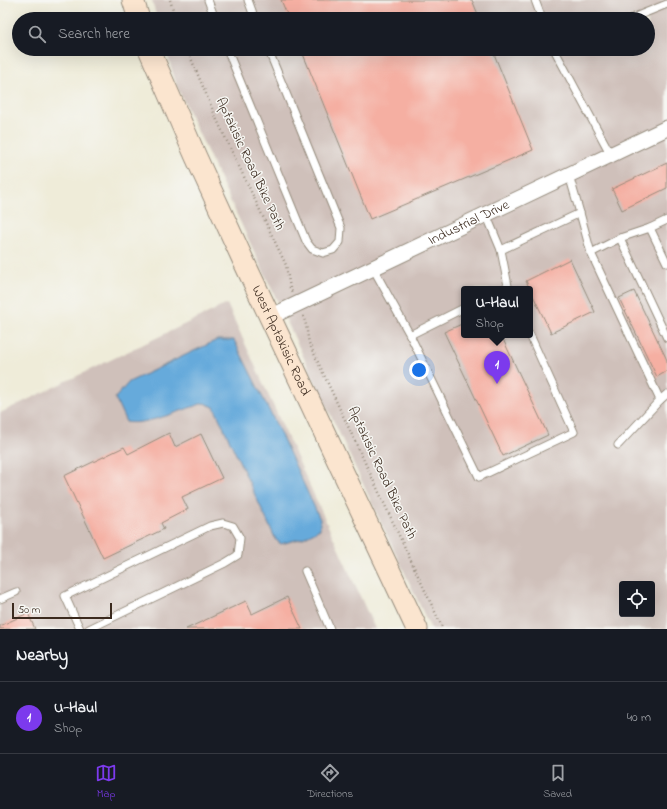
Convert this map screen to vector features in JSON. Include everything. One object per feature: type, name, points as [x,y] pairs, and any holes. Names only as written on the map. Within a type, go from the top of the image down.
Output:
[{"type":"main road","points":[[133,0],[137,12]]},
{"type":"main road","name":"West Aptakisic Road","points":[[152,56],[196,157],[417,629]]},
{"type":"street","name":"Industrial Drive","points":[[270,317],[667,128]]},
{"type":"lane","points":[[208,0],[212,12]]},
{"type":"lane","points":[[248,0],[252,12]]},
{"type":"lane","points":[[535,0],[539,12]]},
{"type":"lane","points":[[647,12],[667,4]]},
{"type":"lane","points":[[230,56],[306,241],[312,249],[323,253],[333,250],[340,242],[341,228],[271,56]]},
{"type":"lane","points":[[558,56],[611,155]]},
{"type":"lane","points":[[569,175],[591,253],[660,400]]},
{"type":"lane","points":[[501,250],[580,213]]},
{"type":"lane","points":[[486,214],[501,250],[506,286]]},
{"type":"lane","points":[[591,253],[620,238],[650,228],[667,220]]},
{"type":"lane","points":[[650,228],[667,263]]},
{"type":"lane","points":[[620,238],[667,338]]},
{"type":"lane","points":[[373,268],[410,335],[479,477],[574,432],[531,338]]},
{"type":"lane","points":[[410,335],[461,310]]},
{"type":"lane","points":[[618,445],[667,394]]},
{"type":"lane","points":[[80,629],[65,596],[210,526],[223,523],[233,526],[240,538],[238,555],[225,563],[89,629]]},
{"type":"lane","points":[[305,571],[330,629]]},
{"type":"lane","points":[[0,599],[16,592]]},
{"type":"path","points":[[170,0],[174,12]]},
{"type":"path","name":"Aptakisic Road Bike Path","points":[[190,56],[217,120],[286,265],[290,288]]},
{"type":"path","name":"Aptakisic Road Bike Path","points":[[307,324],[309,343],[443,629]]},
{"type":"shaded area","points":[[152,0],[667,0],[667,629],[431,629],[177,87],[168,56],[655,56],[655,12],[155,12]]},
{"type":"shaded area","points":[[227,304],[375,629],[0,629],[0,413]]},
{"type":"water","points":[[217,340],[234,340],[277,426],[320,519],[320,529],[303,538],[281,544],[276,540],[214,407],[204,403],[144,422],[134,423],[126,422],[115,398],[129,382]]},
{"type":"building","points":[[281,0],[472,0],[477,12],[286,12]]},
{"type":"building","points":[[304,56],[495,56],[533,150],[370,219]]},
{"type":"building","points":[[667,163],[667,188],[622,210],[612,189]]},
{"type":"building","points":[[570,259],[595,312],[551,333],[533,296],[533,286],[528,286],[526,281]]},
{"type":"building","points":[[634,291],[667,360],[667,371],[657,377],[619,298]]},
{"type":"building","points":[[461,324],[461,338],[502,338],[548,435],[503,456],[444,332]]},
{"type":"building","points":[[169,433],[175,447],[201,434],[222,478],[182,497],[188,509],[161,523],[164,529],[103,558],[64,476],[124,447],[128,454]]},
{"type":"building","points":[[287,597],[302,629],[186,629],[246,601],[252,614]]},
{"type":"building","points":[[28,613],[35,629],[0,629],[0,626]]},
{"type":"place","name":"U-Haul","points":[[497,384]]}]
